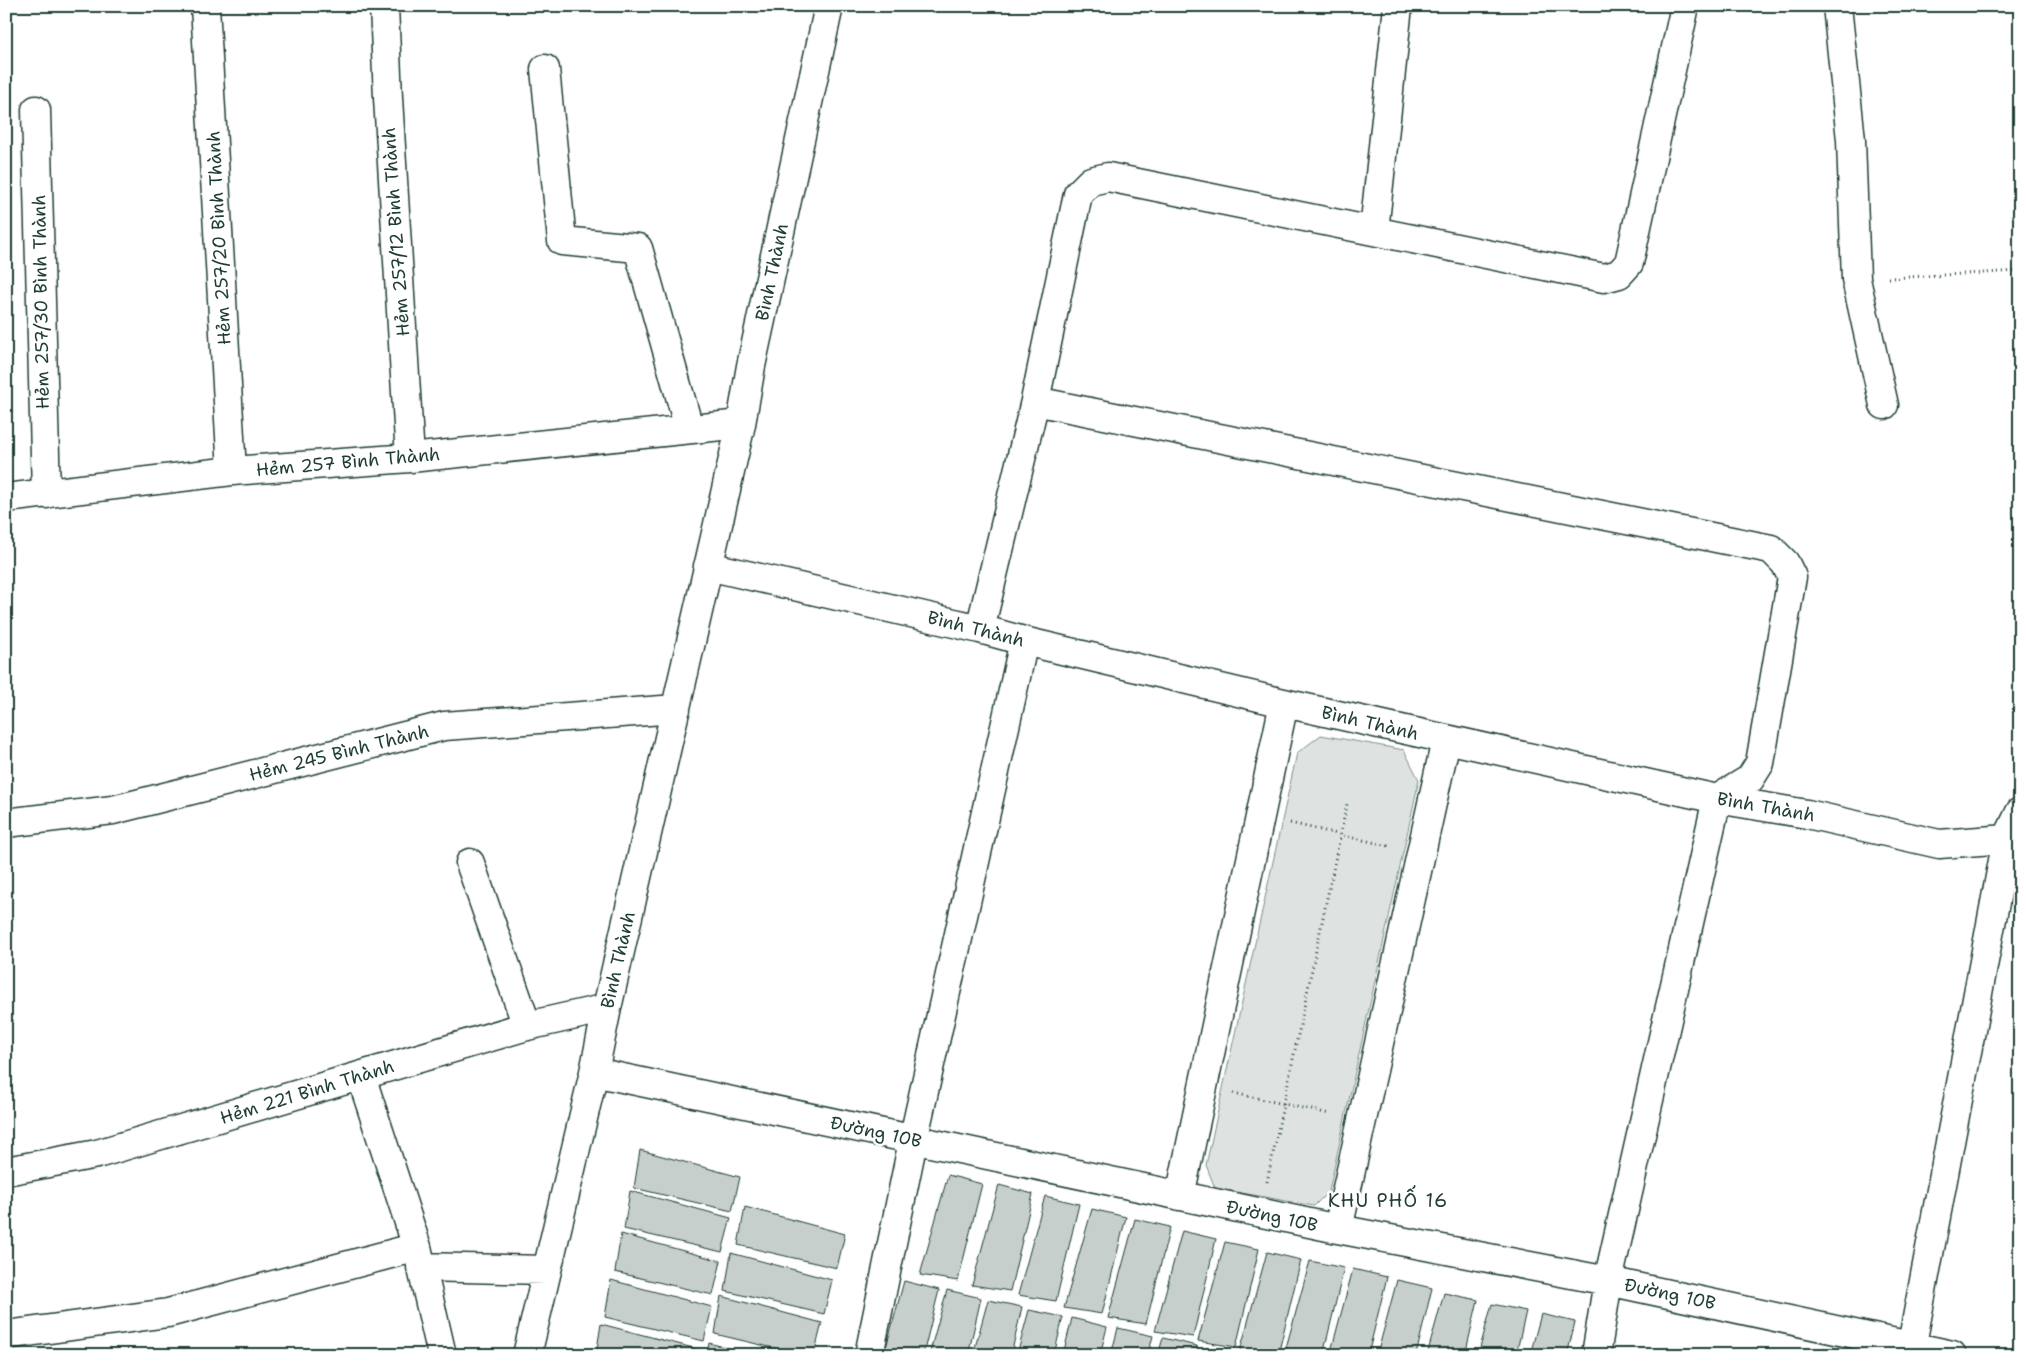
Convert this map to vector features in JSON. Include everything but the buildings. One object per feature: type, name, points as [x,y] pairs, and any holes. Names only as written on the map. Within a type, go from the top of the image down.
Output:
[{"type":"street","name":"Hẻm 257/20 Bình Thành","points":[[205,6],[232,471]]},
{"type":"street","name":"Hẻm 257/12 Bình Thành","points":[[384,6],[410,458]]},
{"type":"street","name":"Bình Thành","points":[[527,1355],[594,1072],[606,1008],[741,424],[751,366],[829,6]]},
{"type":"street","points":[[1374,231],[1398,6]]},
{"type":"street","points":[[980,628],[1035,400],[1078,194],[1091,181],[1108,177],[1604,278],[1619,274],[1629,263],[1685,6]]},
{"type":"street","points":[[1837,6],[1851,140],[1856,279],[1884,405]]},
{"type":"street","points":[[545,70],[562,242],[638,248],[689,428]]},
{"type":"street","name":"Hẻm 257/30 Bình Thành","points":[[36,110],[46,494]]},
{"type":"street","points":[[1035,400],[1771,549],[1785,562],[1792,577],[1760,763],[1750,779],[1717,799],[1608,1281],[1596,1355]]},
{"type":"street","name":"Hẻm 257 Bình Thành","points":[[6,498],[232,471],[410,458],[741,424]]},
{"type":"street","name":"Bình Thành","points":[[708,566],[980,628],[1024,641],[1284,703],[1717,799],[1807,814],[1939,844],[2007,839]]},
{"type":"street","points":[[869,1355],[914,1140],[1024,641]]},
{"type":"street","points":[[1180,1196],[1284,703]]},
{"type":"street","name":"Hẻm 245 Bình Thành","points":[[6,823],[113,810],[444,726],[676,709]]},
{"type":"street","points":[[1338,1230],[1446,740]]},
{"type":"street","points":[[1911,1350],[2007,839],[2020,812]]},
{"type":"street","points":[[470,863],[527,1026]]},
{"type":"street","name":"Hẻm 221 Bình Thành","points":[[6,1171],[97,1154],[527,1026],[606,1008]]},
{"type":"street","name":"Đường 10B","points":[[594,1072],[1338,1230],[1608,1281],[1911,1350],[1952,1355]]},
{"type":"street","points":[[361,1076],[419,1257],[442,1355]]},
{"type":"street","points":[[6,1335],[168,1313],[419,1257],[547,1270]]},
{"type":"path","points":[[1856,279],[2020,271]]},
{"type":"path","points":[[1261,1213],[1347,804]]},
{"type":"path","points":[[1261,816],[1421,853]]},
{"type":"path","points":[[1204,1086],[1362,1121]]},
{"type":"shaded area","points":[[1321,735],[1404,750],[1419,780],[1329,1191],[1314,1206],[1215,1188],[1206,1165],[1297,753]]},
{"type":"district","name":"KHU PHỐ 16","points":[[1388,1200]]}]
